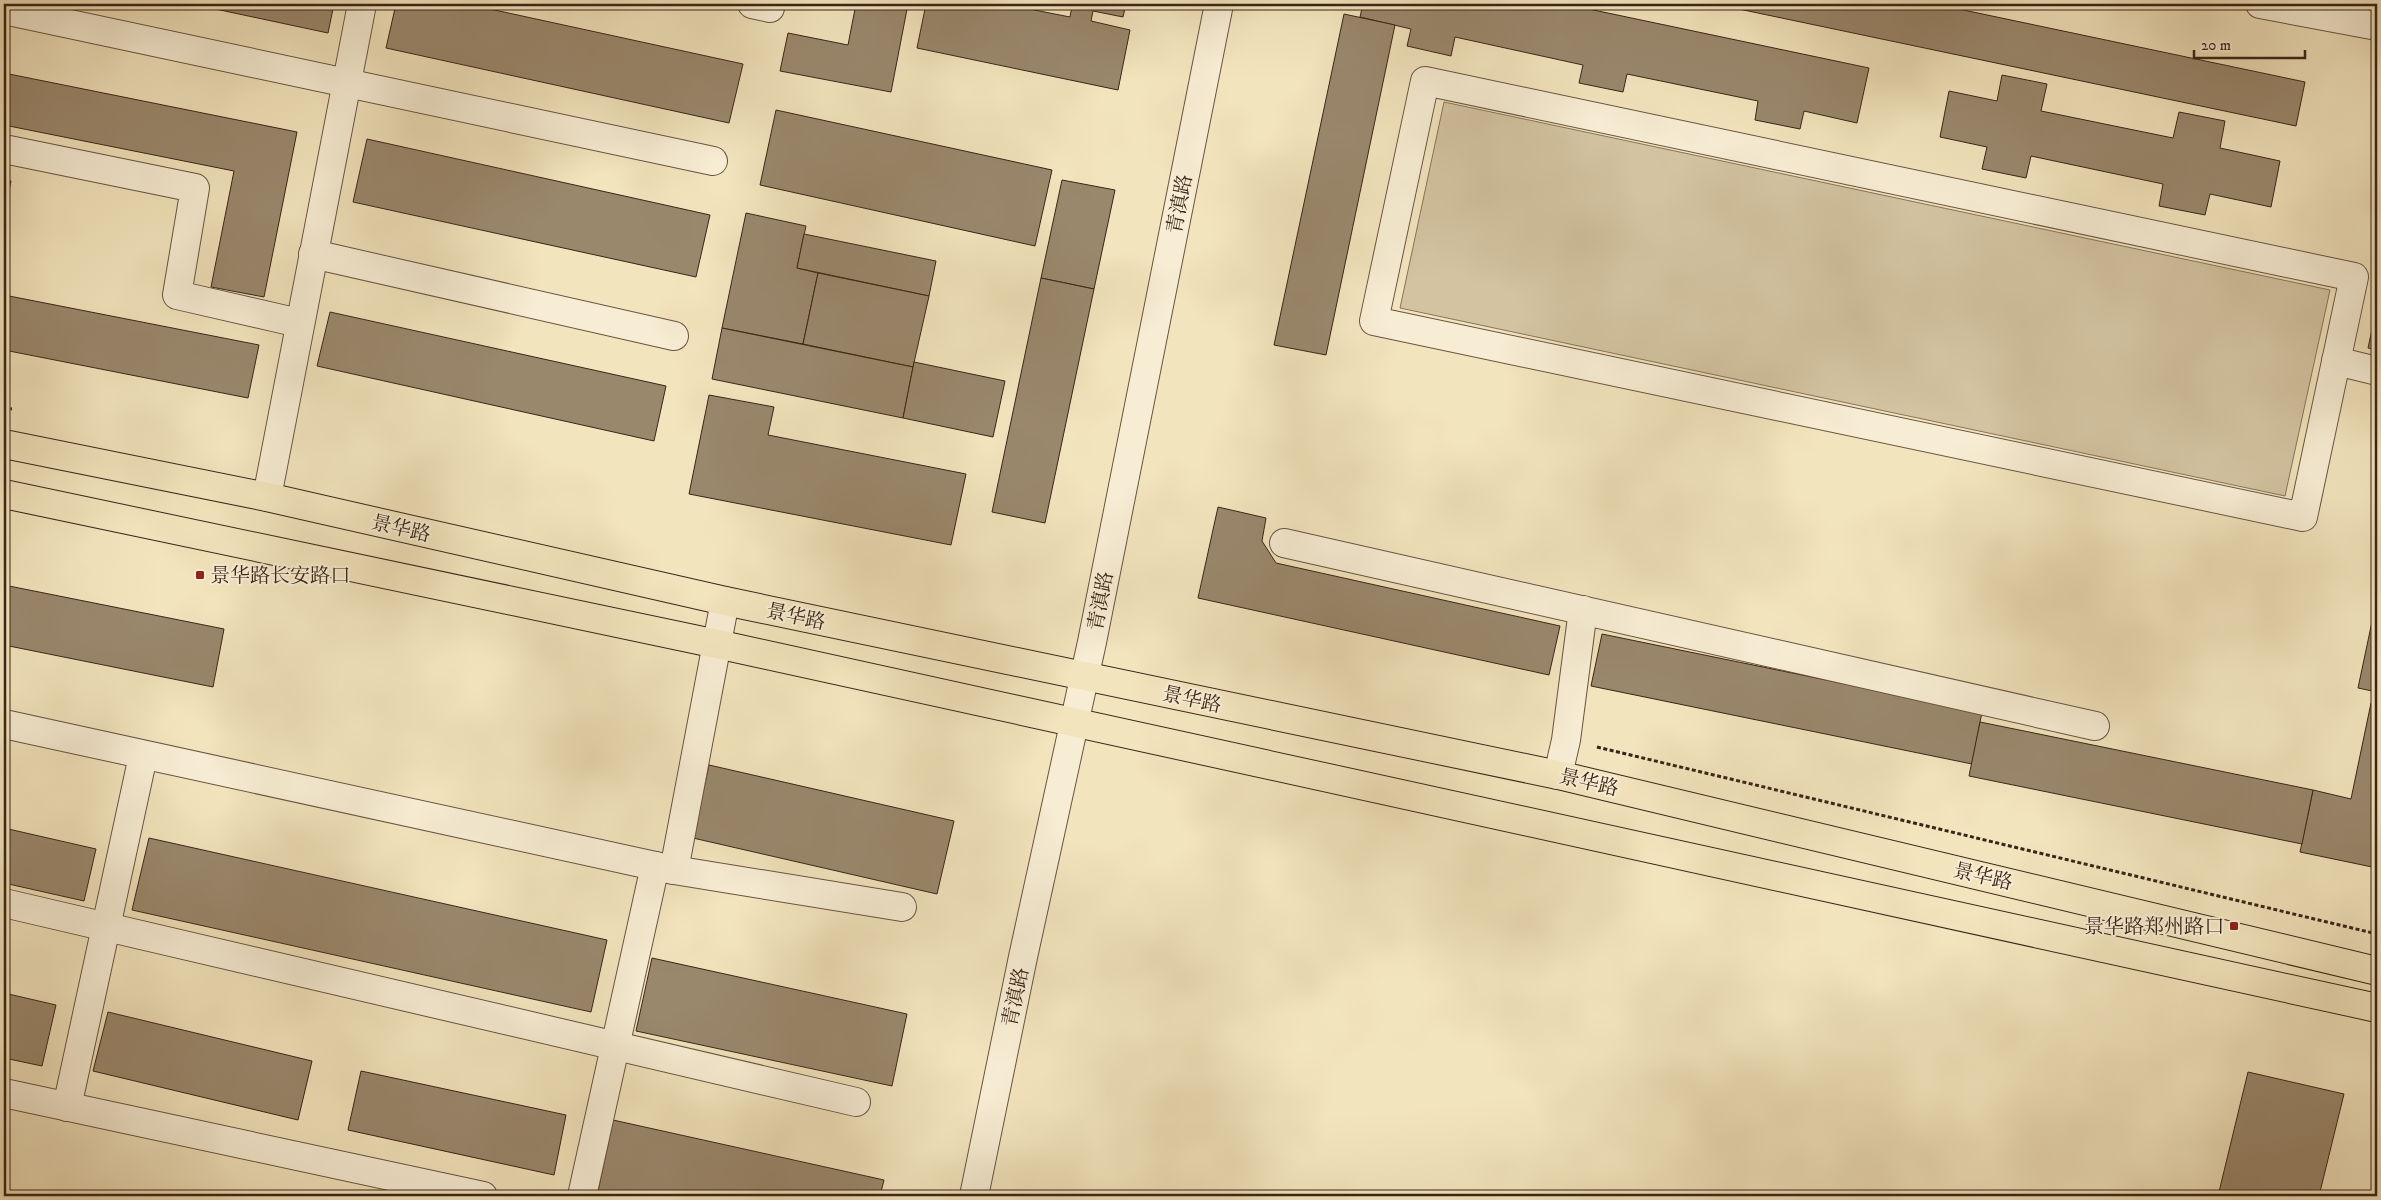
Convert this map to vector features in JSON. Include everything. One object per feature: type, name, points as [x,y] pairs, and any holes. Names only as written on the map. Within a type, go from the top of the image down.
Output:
[{"type":"main road","name":"景华路","points":[[4,444],[267,497],[725,601],[1558,775],[2377,971]]},
{"type":"main road","points":[[4,494],[717,644],[2377,1008]]},
{"type":"street","points":[[267,497],[299,323],[362,4]]},
{"type":"street","name":"青滇路","points":[[974,1196],[1084,677],[1219,4]]},
{"type":"street","points":[[2260,4],[2377,26]]},
{"type":"street","points":[[4,10],[713,161]]},
{"type":"street","points":[[1425,80],[2354,277],[2336,362],[2302,517],[1374,321],[1425,80]]},
{"type":"street","points":[[4,149],[196,188],[177,295],[299,323]]},
{"type":"street","points":[[313,254],[674,336]]},
{"type":"street","points":[[2336,362],[2377,371]]},
{"type":"street","points":[[1284,542],[2095,726]]},
{"type":"street","points":[[582,1196],[617,1045],[665,868],[717,644],[725,601]]},
{"type":"street","points":[[1558,775],[1566,740],[1583,610]]},
{"type":"street","points":[[4,724],[142,756],[665,868],[902,907]]},
{"type":"street","points":[[67,1107],[142,756]]},
{"type":"street","points":[[4,903],[856,1102]]},
{"type":"street","points":[[4,1093],[482,1196]]},
{"type":"shaded area","points":[[1444,102],[2330,290],[2285,496],[1400,308]]},
{"type":"building","points":[[192,4],[334,4],[328,33]]},
{"type":"building","points":[[396,4],[467,4],[743,64],[729,123],[386,48]]},
{"type":"building","points":[[856,4],[908,4],[891,92],[780,71],[788,33],[848,45]]},
{"type":"building","points":[[926,4],[1004,4],[1070,17],[1072,6],[1060,4],[1126,4],[1123,17],[1093,11],[1091,21],[1130,30],[1118,90],[917,48]]},
{"type":"building","points":[[1363,4],[1565,4],[1869,68],[1857,123],[1804,111],[1800,129],[1755,120],[1758,101],[1627,74],[1623,92],[1579,83],[1583,65],[1455,37],[1451,56],[1407,46],[1411,29],[1360,17]]},
{"type":"building","points":[[1715,4],[1935,4],[2305,82],[2296,126]]},
{"type":"building","points":[[1344,14],[1395,25],[1326,355],[1274,345]]},
{"type":"building","points":[[4,73],[297,132],[264,297],[211,287],[234,171],[4,125]]},
{"type":"building","points":[[2002,75],[2047,84],[2041,111],[2173,138],[2179,112],[2225,121],[2220,148],[2280,161],[2271,207],[2210,194],[2205,215],[2159,206],[2163,184],[2031,156],[2026,178],[1982,169],[1987,147],[1940,137],[1949,91],[1997,101]]},
{"type":"building","points":[[776,110],[1052,170],[1035,246],[760,185]]},
{"type":"building","points":[[367,139],[710,215],[696,277],[353,202]]},
{"type":"building","points":[[4,180],[11,181],[4,216]]},
{"type":"building","points":[[1062,180],[1115,190],[1094,289],[1041,278]]},
{"type":"building","points":[[746,213],[806,226],[797,268],[818,273],[803,344],[722,328]]},
{"type":"building","points":[[804,234],[936,261],[929,296],[797,268]]},
{"type":"building","points":[[818,273],[929,296],[913,367],[803,344]]},
{"type":"building","points":[[1041,278],[1094,289],[1045,523],[992,512]]},
{"type":"building","points":[[4,295],[259,345],[248,398],[4,350]]},
{"type":"building","points":[[2377,306],[2377,350],[2368,348]]},
{"type":"building","points":[[330,312],[666,386],[654,441],[317,366]]},
{"type":"building","points":[[722,328],[913,367],[903,418],[712,379]]},
{"type":"building","points":[[914,362],[1005,381],[993,437],[903,418]]},
{"type":"building","points":[[709,395],[774,407],[768,435],[966,474],[951,545],[689,494]]},
{"type":"building","points":[[1218,507],[1266,518],[1262,541],[1276,563],[1560,626],[1549,675],[1198,598]]},
{"type":"building","points":[[4,585],[224,629],[213,687],[4,645]]},
{"type":"building","points":[[2377,598],[2377,692],[2358,688]]},
{"type":"building","points":[[1602,634],[1982,712],[1972,764],[1591,686]]},
{"type":"building","points":[[2371,703],[2377,705],[2377,868],[2300,852],[2313,790],[2351,799]]},
{"type":"building","points":[[1980,722],[2313,790],[2302,844],[1969,776]]},
{"type":"building","points":[[709,765],[954,821],[937,894],[693,838]]},
{"type":"building","points":[[4,828],[96,849],[84,901],[4,883]]},
{"type":"building","points":[[149,838],[607,940],[591,1012],[132,910]]},
{"type":"building","points":[[652,958],[907,1014],[892,1086],[636,1031]]},
{"type":"building","points":[[4,993],[56,1005],[42,1066],[4,1058]]},
{"type":"building","points":[[108,1012],[312,1061],[298,1120],[93,1071]]},
{"type":"building","points":[[361,1071],[566,1115],[554,1175],[348,1130]]},
{"type":"building","points":[[2248,1072],[2344,1094],[2319,1196],[2218,1196]]},
{"type":"building","points":[[613,1120],[884,1180],[880,1196],[597,1196]]},
{"type":"place","name":"景华路长安路口","points":[[200,575]]},
{"type":"place","name":"景华路郑州路口","points":[[2234,926]]}]
